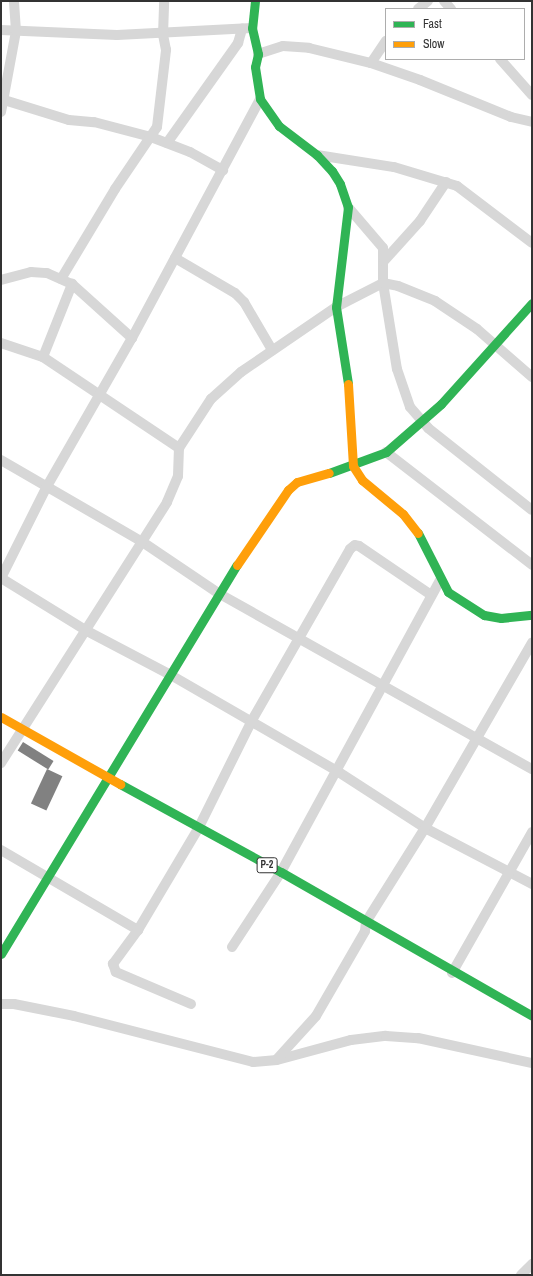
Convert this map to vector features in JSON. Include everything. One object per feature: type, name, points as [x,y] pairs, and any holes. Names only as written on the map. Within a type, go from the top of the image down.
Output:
[{"type":"main road","points":[[255,1],[252,28],[258,54],[255,67],[260,98],[279,126],[317,155],[340,184],[348,207],[336,307],[347,374],[353,466],[362,480],[403,514],[419,534],[440,580],[448,592],[484,615],[501,618],[532,615]]},
{"type":"main road","points":[[1,954],[106,776],[218,593],[288,490],[297,482],[353,466],[386,452],[441,404],[496,345],[532,303]]},
{"type":"main road","name":"P-2","points":[[1,716],[198,829],[281,872],[452,973],[532,1016]]},
{"type":"street","points":[[1,112],[16,31],[14,1]]},
{"type":"street","points":[[61,279],[115,189],[157,127],[166,50],[163,35],[164,1]]},
{"type":"street","points":[[419,8],[428,1]]},
{"type":"street","points":[[1,30],[163,35],[252,28]]},
{"type":"street","points":[[167,143],[238,43],[242,29]]},
{"type":"street","points":[[371,63],[385,42]]},
{"type":"street","points":[[258,54],[284,46],[303,48],[371,63],[420,80],[511,117],[532,122]]},
{"type":"street","points":[[501,60],[532,95]]},
{"type":"street","points":[[260,98],[223,170],[132,338],[46,488],[1,578],[87,632],[169,674],[337,771],[425,828],[532,884]]},
{"type":"street","points":[[3,100],[69,120],[94,122],[151,137],[167,143],[223,170]]},
{"type":"street","points":[[317,155],[394,167],[457,186],[532,243]]},
{"type":"street","points":[[384,261],[420,221],[446,182]]},
{"type":"street","points":[[348,207],[375,236],[383,248],[383,283],[397,369],[405,396],[422,421],[498,486],[532,510]]},
{"type":"street","points":[[175,258],[235,294],[244,302],[272,350]]},
{"type":"street","points":[[1,280],[31,272],[47,273],[61,279],[72,284],[132,338]]},
{"type":"street","points":[[1,763],[22,728],[87,632],[175,487],[179,448],[211,400],[241,372],[336,307],[383,283],[398,286],[435,301],[477,329],[532,377]]},
{"type":"street","points":[[43,357],[72,284]]},
{"type":"street","points":[[1,343],[43,357],[179,448]]},
{"type":"street","points":[[386,452],[532,565]]},
{"type":"street","points":[[1,460],[46,488],[141,541],[218,593],[478,737],[532,769]]},
{"type":"street","points":[[191,1004],[113,968],[113,964],[138,930],[198,829],[251,722],[299,638],[355,545],[431,595]]},
{"type":"street","points":[[232,946],[281,872],[440,580]]},
{"type":"street","points":[[276,1060],[316,1016],[365,931],[366,922],[425,828],[532,643]]},
{"type":"street","points":[[452,973],[532,832]]},
{"type":"street","points":[[1,850],[138,930]]},
{"type":"street","points":[[1,1004],[14,1004],[74,1016],[253,1062],[276,1060],[351,1040],[386,1036],[418,1038],[532,1063]]},
{"type":"street","points":[[521,1275],[532,1264]]},
{"type":"building","points":[[23,742],[54,761],[48,770],[18,750]]},
{"type":"building","points":[[47,769],[62,776],[46,811],[31,803]]},
{"type":"traffic: fast","points":[[255,1],[252,28],[258,54],[255,67],[260,99],[279,126],[317,155],[332,171],[340,184],[348,207],[336,307],[348,384]]},
{"type":"traffic: fast","points":[[329,473],[386,452],[441,404],[532,303]]},
{"type":"traffic: fast","points":[[418,533],[448,592],[484,615],[501,618],[532,615]]},
{"type":"traffic: fast","points":[[1,954],[237,565]]},
{"type":"traffic: fast","points":[[120,784],[281,872],[532,1016]]},
{"type":"traffic: slow","points":[[348,384],[353,466],[362,480],[403,514],[418,533]]},
{"type":"traffic: slow","points":[[237,565],[288,490],[297,482],[329,473]]},
{"type":"traffic: slow","points":[[1,717],[120,784]]}]
